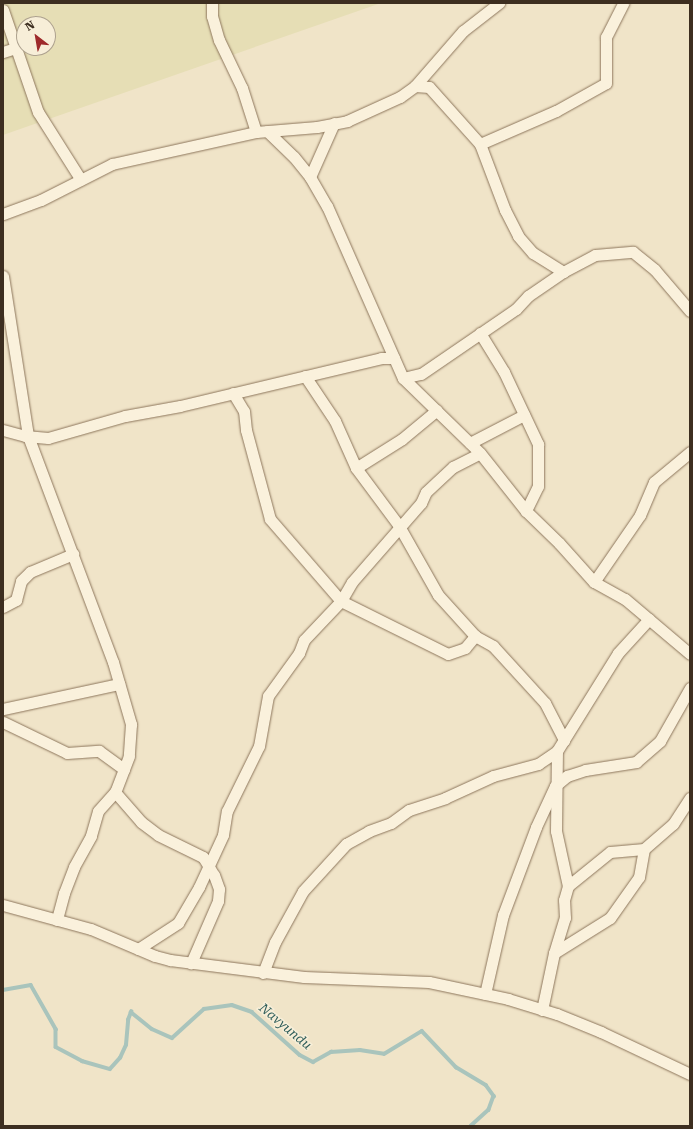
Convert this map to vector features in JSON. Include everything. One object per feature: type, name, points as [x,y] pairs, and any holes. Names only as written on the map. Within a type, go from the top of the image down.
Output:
[{"type":"street","points":[[212,3],[212,16],[219,40],[261,132],[294,158],[310,177],[327,206],[356,268],[403,378],[480,453],[526,511],[559,543],[594,582],[625,599],[690,654]]},
{"type":"street","points":[[3,214],[41,200],[112,164],[261,132],[347,121],[393,100],[416,86],[463,32],[499,3]]},
{"type":"street","points":[[480,144],[556,111],[606,84],[606,37],[623,3]]},
{"type":"street","points":[[3,10],[38,112],[81,180]]},
{"type":"street","points":[[3,52],[15,48]]},
{"type":"street","points":[[416,86],[429,87],[480,144],[505,210],[518,236],[533,253],[563,272]]},
{"type":"street","points":[[310,177],[334,123]]},
{"type":"street","points":[[403,378],[421,374],[563,272],[594,255],[633,252],[655,270],[690,311]]},
{"type":"street","points":[[3,276],[7,314],[28,436],[73,554],[119,684],[131,724],[132,743],[124,769],[115,792],[98,811],[91,836],[69,880],[57,920]]},
{"type":"street","points":[[480,333],[504,372],[538,444],[538,486],[526,511]]},
{"type":"street","points":[[3,430],[28,436],[48,438],[125,416],[233,393],[381,358],[394,358]]},
{"type":"street","points":[[305,376],[335,421],[356,468],[399,526],[438,595],[475,636],[493,646],[545,704],[564,740]]},
{"type":"street","points":[[233,393],[244,411],[246,430],[270,519],[341,601],[448,654],[465,648],[475,636]]},
{"type":"street","points":[[356,468],[402,439],[437,410]]},
{"type":"street","points":[[470,443],[524,415]]},
{"type":"street","points":[[594,582],[640,515],[654,482],[690,452]]},
{"type":"street","points":[[138,949],[178,923],[209,866],[223,835],[227,811],[259,746],[268,696],[299,653],[304,640],[341,601],[352,582],[399,526],[421,503],[426,492],[453,467],[480,453]]},
{"type":"street","points":[[3,607],[16,600],[21,581],[30,572],[73,554]]},
{"type":"street","points":[[263,973],[275,942],[303,891],[346,844],[368,831],[392,823],[409,810],[446,798],[493,776],[538,764],[557,751],[618,653],[649,619]]},
{"type":"street","points":[[3,709],[119,684]]},
{"type":"street","points":[[485,994],[503,915],[536,827],[555,786],[567,776],[584,770],[636,762],[660,741],[690,688]]},
{"type":"street","points":[[678,710],[690,703]]},
{"type":"street","points":[[3,722],[67,753],[99,751],[124,769]]},
{"type":"street","points":[[542,1010],[554,953],[565,918],[564,900],[568,886],[556,831],[555,786],[557,751]]},
{"type":"street","points":[[115,792],[141,822],[158,834],[203,857],[209,866],[219,889],[218,901],[191,963]]},
{"type":"street","points":[[568,886],[610,852],[644,849],[673,824],[690,798]]},
{"type":"street","points":[[554,953],[610,918],[639,877],[644,849]]},
{"type":"street","points":[[3,905],[98,931],[155,956],[191,963],[263,973],[429,982],[485,994],[542,1010],[601,1032],[690,1074]]},
{"type":"shaded area","points":[[3,3],[381,3],[3,135]]},
{"type":"waterway","name":"Navyundu","points":[[3,990],[31,985],[56,1029],[56,1047],[82,1061],[110,1069],[120,1058],[126,1045],[128,1020],[131,1012],[152,1029],[172,1038],[204,1009],[232,1005],[252,1012],[300,1055],[313,1062],[331,1052],[360,1050],[384,1054],[422,1031],[456,1067],[486,1085],[494,1096],[489,1110],[471,1126]]}]
